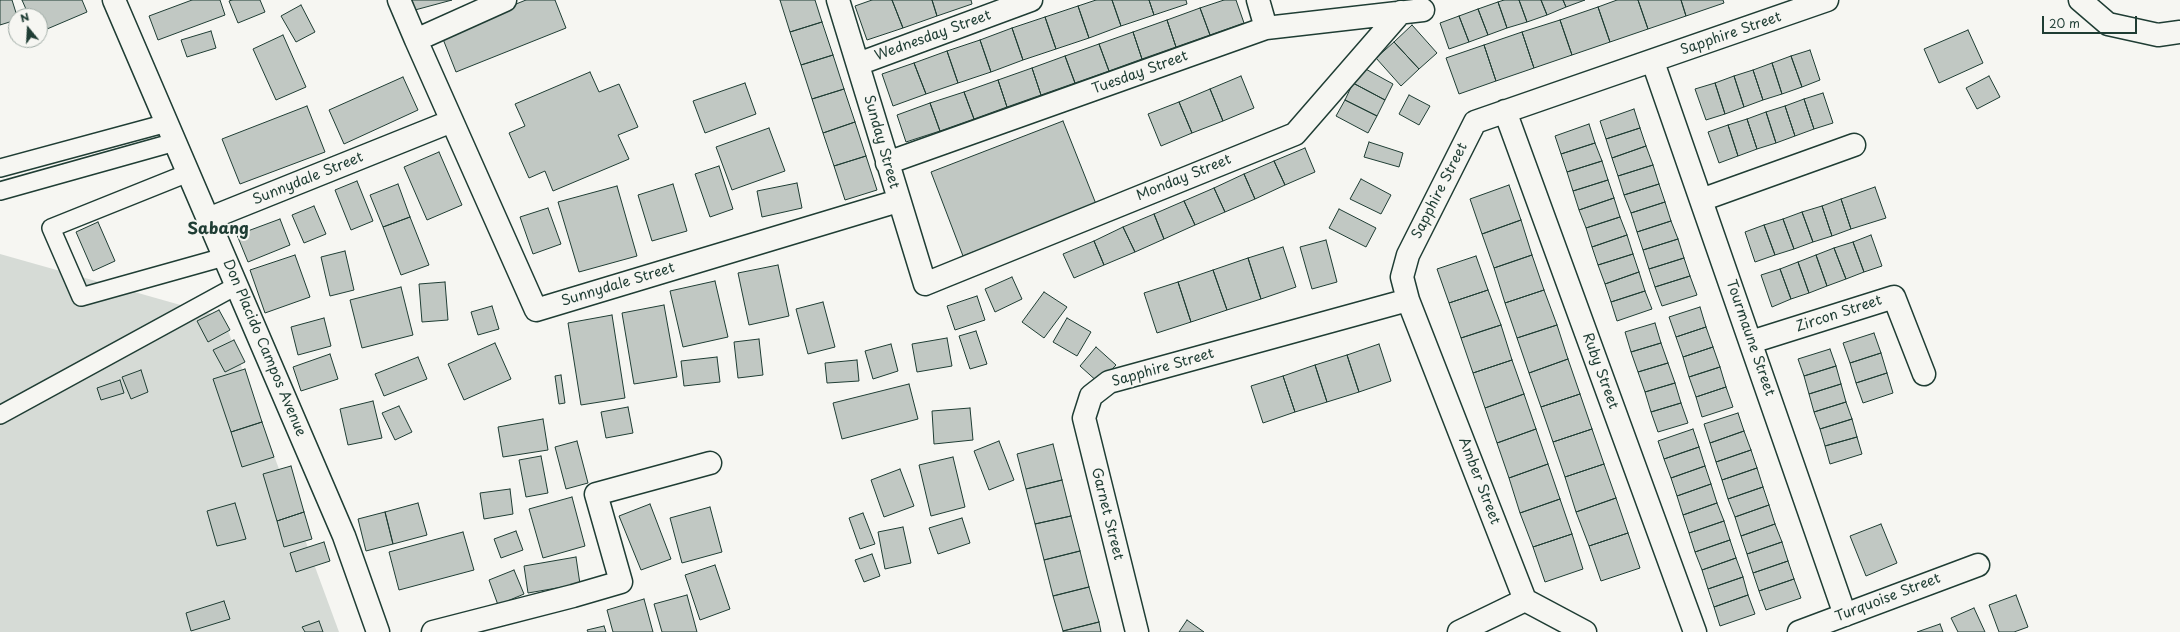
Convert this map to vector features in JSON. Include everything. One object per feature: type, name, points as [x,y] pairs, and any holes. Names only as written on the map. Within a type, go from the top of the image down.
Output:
[{"type":"street","name":"Don Placido Campos Avenue","points":[[114,0],[344,536],[378,632]]},
{"type":"street","name":"Sunnydale Street","points":[[399,0],[536,310],[898,201]]},
{"type":"street","points":[[416,40],[505,0]]},
{"type":"street","name":"Sunday Street","points":[[838,0],[898,201],[925,284]]},
{"type":"street","name":"Wednesday Street","points":[[858,64],[1031,0]]},
{"type":"street","points":[[1258,0],[1266,28]]},
{"type":"street","name":"Sapphire Street","points":[[1090,396],[1109,382],[1408,300],[1402,277],[1408,255],[1475,122],[1505,110],[1653,62],[1827,0]]},
{"type":"street","points":[[2080,0],[2108,24],[2158,35],[2180,32]]},
{"type":"street","name":"Tuesday Street","points":[[887,163],[1266,28],[1398,6],[1423,10]]},
{"type":"street","name":"Monday Street","points":[[925,284],[1295,134],[1398,6]]},
{"type":"street","name":"Tourmaune Street","points":[[1653,62],[1752,342],[1845,615]]},
{"type":"street","name":"Ruby Street","points":[[1505,110],[1695,632]]},
{"type":"street","name":"Sunnydale Street","points":[[208,219],[452,121]]},
{"type":"street","points":[[1702,200],[1854,145]]},
{"type":"street","name":"Zircon Street","points":[[1752,342],[1894,297],[1924,374]]},
{"type":"street","name":"Amber Street","points":[[1408,300],[1525,600]]},
{"type":"street","name":"Garnet Street","points":[[1090,396],[1084,418],[1137,632]]},
{"type":"street","points":[[433,632],[621,582],[596,494],[710,463]]},
{"type":"street","name":"Turquoise Street","points":[[1799,632],[1978,565]]},
{"type":"street","points":[[1459,632],[1525,600],[1585,632]]},
{"type":"lane","points":[[0,168],[171,133]]},
{"type":"lane","points":[[0,191],[171,133]]},
{"type":"lane","points":[[188,172],[51,228],[81,297],[224,257]]},
{"type":"lane","points":[[0,416],[236,286]]},
{"type":"shaded area","points":[[0,254],[223,317],[339,632],[0,632]]},
{"type":"building","points":[[0,0],[12,0],[14,8],[8,8],[8,22],[0,25]]},
{"type":"building","points":[[22,0],[82,0],[87,12],[48,29],[48,8],[26,8]]},
{"type":"building","points":[[192,0],[220,0],[225,15],[158,40],[149,16]]},
{"type":"building","points":[[260,0],[265,12],[238,23],[229,1]]},
{"type":"building","points":[[412,0],[452,0],[415,10]]},
{"type":"building","points":[[526,0],[555,0],[566,28],[456,72],[441,34]]},
{"type":"building","points":[[780,0],[815,0],[822,22],[790,32]]},
{"type":"building","points":[[872,0],[892,0],[903,28],[867,40],[855,6]]},
{"type":"building","points":[[892,0],[932,0],[937,16],[903,28]]},
{"type":"building","points":[[932,0],[971,0],[972,4],[937,16]]},
{"type":"building","points":[[1096,0],[1112,0],[1121,26],[1089,38],[1078,6]]},
{"type":"building","points":[[1112,0],[1149,0],[1154,15],[1121,26]]},
{"type":"building","points":[[1149,0],[1186,0],[1187,4],[1154,15]]},
{"type":"building","points":[[1224,0],[1236,0],[1244,23],[1210,35],[1200,8]]},
{"type":"building","points":[[1504,0],[1519,0],[1527,22],[1507,28],[1498,2]]},
{"type":"building","points":[[1519,0],[1541,0],[1547,15],[1527,22]]},
{"type":"building","points":[[1541,0],[1563,0],[1566,7],[1547,15]]},
{"type":"building","points":[[1563,0],[1585,0],[1566,7]]},
{"type":"building","points":[[1617,0],[1638,0],[1648,29],[1610,42],[1598,7]]},
{"type":"building","points":[[1638,0],[1681,0],[1686,16],[1648,29]]},
{"type":"building","points":[[1681,0],[1723,0],[1724,3],[1686,16]]},
{"type":"building","points":[[1498,2],[1507,28],[1488,35],[1478,9]]},
{"type":"building","points":[[301,5],[315,32],[296,42],[281,16]]},
{"type":"building","points":[[1078,6],[1089,38],[1056,49],[1045,17]]},
{"type":"building","points":[[1598,7],[1610,42],[1572,55],[1560,20]]},
{"type":"building","points":[[1200,8],[1210,35],[1176,47],[1167,20]]},
{"type":"building","points":[[1478,9],[1488,35],[1469,42],[1459,16]]},
{"type":"building","points":[[1459,16],[1469,42],[1449,49],[1440,23]]},
{"type":"building","points":[[1045,17],[1056,49],[1023,60],[1012,28]]},
{"type":"building","points":[[1167,20],[1176,47],[1142,59],[1133,32]]},
{"type":"building","points":[[1560,20],[1572,55],[1534,68],[1522,32]]},
{"type":"building","points":[[822,22],[833,55],[801,65],[790,32]]},
{"type":"building","points":[[1412,25],[1437,53],[1419,69],[1394,42]]},
{"type":"building","points":[[1012,28],[1023,60],[991,72],[980,40]]},
{"type":"building","points":[[1968,30],[1983,63],[1939,83],[1924,49]]},
{"type":"building","points":[[211,31],[216,48],[187,57],[181,40]]},
{"type":"building","points":[[1133,32],[1142,59],[1109,71],[1099,44]]},
{"type":"building","points":[[1522,32],[1534,68],[1496,81],[1484,45]]},
{"type":"building","points":[[283,35],[306,87],[276,100],[253,49]]},
{"type":"building","points":[[980,40],[991,72],[958,83],[947,51]]},
{"type":"building","points":[[1394,42],[1419,69],[1401,86],[1376,58]]},
{"type":"building","points":[[1099,44],[1109,71],[1075,83],[1065,56]]},
{"type":"building","points":[[1484,45],[1496,81],[1459,94],[1446,58]]},
{"type":"building","points":[[1810,50],[1820,80],[1802,87],[1791,56]]},
{"type":"building","points":[[947,51],[958,83],[926,94],[914,63]]},
{"type":"building","points":[[833,55],[844,89],[812,99],[801,65]]},
{"type":"building","points":[[1065,56],[1075,83],[1041,95],[1032,68]]},
{"type":"building","points":[[1791,56],[1802,87],[1782,94],[1772,63]]},
{"type":"building","points":[[914,63],[926,94],[893,106],[882,74]]},
{"type":"building","points":[[1772,63],[1782,94],[1763,100],[1753,70]]},
{"type":"building","points":[[1362,67],[1393,84],[1385,100],[1353,83]]},
{"type":"building","points":[[1032,68],[1041,95],[1007,107],[998,80]]},
{"type":"building","points":[[1753,70],[1763,100],[1744,107],[1734,76]]},
{"type":"building","points":[[590,72],[599,92],[619,84],[638,127],[618,135],[629,159],[553,191],[545,171],[529,178],[509,133],[525,126],[515,104]]},
{"type":"building","points":[[1241,76],[1254,108],[1223,121],[1210,89]]},
{"type":"building","points":[[1734,76],[1744,107],[1725,114],[1715,83]]},
{"type":"building","points":[[1989,76],[2000,97],[1977,109],[1966,88]]},
{"type":"building","points":[[403,77],[418,110],[344,144],[329,110]]},
{"type":"building","points":[[998,80],[1007,107],[974,119],[964,92]]},
{"type":"building","points":[[745,83],[756,114],[705,133],[693,101]]},
{"type":"building","points":[[1353,83],[1385,100],[1377,116],[1345,100]]},
{"type":"building","points":[[1715,83],[1725,114],[1706,120],[1695,89]]},
{"type":"building","points":[[844,89],[855,122],[823,133],[812,99]]},
{"type":"building","points":[[1210,89],[1223,121],[1192,133],[1179,102]]},
{"type":"building","points":[[964,92],[974,119],[940,131],[930,103]]},
{"type":"building","points":[[1823,93],[1833,123],[1814,129],[1804,99]]},
{"type":"building","points":[[1409,95],[1430,106],[1419,125],[1399,114]]},
{"type":"building","points":[[1804,99],[1814,129],[1795,136],[1785,106]]},
{"type":"building","points":[[1345,100],[1377,116],[1368,133],[1336,116]]},
{"type":"building","points":[[1179,102],[1192,133],[1161,146],[1148,114]]},
{"type":"building","points":[[930,103],[940,131],[906,142],[897,115]]},
{"type":"building","points":[[307,106],[325,152],[240,184],[222,139]]},
{"type":"building","points":[[1785,106],[1795,136],[1776,143],[1766,112]]},
{"type":"building","points":[[1634,109],[1640,128],[1606,139],[1600,121]]},
{"type":"building","points":[[1766,112],[1776,143],[1757,149],[1747,119]]},
{"type":"building","points":[[1747,119],[1757,149],[1738,156],[1728,125]]},
{"type":"building","points":[[1063,121],[1096,204],[963,256],[931,172]]},
{"type":"building","points":[[855,122],[866,156],[834,166],[823,133]]},
{"type":"building","points":[[1589,124],[1595,143],[1561,154],[1555,136]]},
{"type":"building","points":[[1728,125],[1738,156],[1719,163],[1708,132]]},
{"type":"building","points":[[769,128],[785,171],[732,190],[716,147]]},
{"type":"building","points":[[1640,128],[1646,146],[1612,158],[1606,139]]},
{"type":"building","points":[[1369,142],[1403,153],[1399,167],[1364,157]]},
{"type":"building","points":[[1595,143],[1602,161],[1567,172],[1561,154]]},
{"type":"building","points":[[1646,146],[1653,165],[1618,176],[1612,158]]},
{"type":"building","points":[[1305,148],[1315,172],[1285,185],[1274,161]]},
{"type":"building","points":[[439,152],[462,205],[427,220],[404,167]]},
{"type":"building","points":[[866,156],[877,190],[845,200],[834,166]]},
{"type":"building","points":[[1274,161],[1285,185],[1255,199],[1244,174]]},
{"type":"building","points":[[1602,161],[1608,180],[1573,191],[1567,172]]},
{"type":"building","points":[[1653,165],[1659,184],[1624,195],[1618,176]]},
{"type":"building","points":[[719,166],[733,209],[710,217],[695,174]]},
{"type":"building","points":[[1244,174],[1255,199],[1225,212],[1214,188]]},
{"type":"building","points":[[1361,179],[1391,195],[1381,214],[1350,199]]},
{"type":"building","points":[[1608,180],[1614,198],[1579,210],[1573,191]]},
{"type":"building","points":[[357,181],[373,221],[351,230],[335,190]]},
{"type":"building","points":[[797,183],[802,208],[762,217],[757,191]]},
{"type":"building","points":[[398,184],[410,217],[383,227],[370,195]]},
{"type":"building","points":[[673,184],[687,231],[652,241],[638,195]]},
{"type":"building","points":[[1659,184],[1665,202],[1631,213],[1624,195]]},
{"type":"building","points":[[1509,185],[1521,220],[1482,234],[1470,199]]},
{"type":"building","points":[[617,186],[637,256],[579,272],[558,202]]},
{"type":"building","points":[[1875,187],[1886,218],[1851,229],[1841,199]]},
{"type":"building","points":[[1214,188],[1225,212],[1195,225],[1184,201]]},
{"type":"building","points":[[1614,198],[1620,217],[1586,228],[1579,210]]},
{"type":"building","points":[[1841,199],[1851,229],[1832,236],[1822,206]]},
{"type":"building","points":[[1184,201],[1195,225],[1164,239],[1154,214]]},
{"type":"building","points":[[1665,202],[1671,221],[1637,232],[1631,213]]},
{"type":"building","points":[[314,206],[326,234],[304,243],[292,215]]},
{"type":"building","points":[[1822,206],[1832,236],[1813,242],[1802,212]]},
{"type":"building","points":[[548,208],[561,244],[533,254],[520,217]]},
{"type":"building","points":[[1339,209],[1376,228],[1366,247],[1329,228]]},
{"type":"building","points":[[1802,212],[1813,242],[1794,249],[1783,219]]},
{"type":"building","points":[[1154,214],[1164,239],[1135,252],[1123,227]]},
{"type":"building","points":[[410,217],[429,265],[401,275],[383,227]]},
{"type":"building","points":[[1620,217],[1627,235],[1592,247],[1586,228]]},
{"type":"building","points":[[280,219],[290,245],[248,262],[237,235]]},
{"type":"building","points":[[1783,219],[1794,249],[1775,255],[1764,225]]},
{"type":"building","points":[[1521,220],[1532,255],[1494,268],[1482,234]]},
{"type":"building","points":[[1671,221],[1678,239],[1643,250],[1637,232]]},
{"type":"building","points":[[98,222],[115,261],[93,271],[76,232]]},
{"type":"building","points":[[1764,225],[1775,255],[1755,262],[1745,232]]},
{"type":"building","points":[[1123,227],[1135,252],[1104,265],[1094,241]]},
{"type":"building","points":[[1627,235],[1633,254],[1598,265],[1592,247]]},
{"type":"building","points":[[1871,235],[1882,266],[1864,272],[1853,242]]},
{"type":"building","points":[[1678,239],[1684,258],[1649,269],[1643,250]]},
{"type":"building","points":[[1326,240],[1337,282],[1312,289],[1300,247]]},
{"type":"building","points":[[1094,241],[1104,265],[1074,278],[1063,254]]},
{"type":"building","points":[[1853,242],[1864,272],[1846,279],[1834,248]]},
{"type":"building","points":[[1283,247],[1296,287],[1261,299],[1248,258]]},
{"type":"building","points":[[1834,248],[1846,279],[1827,286],[1816,255]]},
{"type":"building","points":[[345,251],[354,290],[330,296],[321,257]]},
{"type":"building","points":[[1633,254],[1639,272],[1605,284],[1598,265]]},
{"type":"building","points":[[295,255],[310,297],[265,313],[250,270]]},
{"type":"building","points":[[1532,255],[1544,290],[1505,303],[1494,268]]},
{"type":"building","points":[[1816,255],[1827,286],[1809,293],[1798,262]]},
{"type":"building","points":[[1476,256],[1488,290],[1449,303],[1437,269]]},
{"type":"building","points":[[1248,258],[1261,299],[1227,310],[1213,270]]},
{"type":"building","points":[[1684,258],[1690,276],[1655,287],[1649,269]]},
{"type":"building","points":[[1798,262],[1809,293],[1791,299],[1780,269]]},
{"type":"building","points":[[778,265],[789,316],[749,325],[738,273]]},
{"type":"building","points":[[1780,269],[1791,299],[1772,307],[1761,275]]},
{"type":"building","points":[[1213,270],[1227,310],[1191,322],[1178,282]]},
{"type":"building","points":[[1639,272],[1645,291],[1611,302],[1605,284]]},
{"type":"building","points":[[1690,276],[1697,295],[1662,306],[1655,287]]},
{"type":"building","points":[[1012,277],[1022,299],[995,312],[985,289]]},
{"type":"building","points":[[715,281],[728,337],[683,347],[670,291]]},
{"type":"building","points":[[445,282],[448,320],[422,322],[419,284]]},
{"type":"building","points":[[1178,282],[1191,322],[1157,333],[1144,293]]},
{"type":"building","points":[[401,287],[413,335],[362,348],[350,300]]},
{"type":"building","points":[[1488,290],[1501,325],[1461,338],[1449,303]]},
{"type":"building","points":[[1544,290],[1557,325],[1517,338],[1505,303]]},
{"type":"building","points":[[1645,291],[1652,309],[1617,321],[1611,302]]},
{"type":"building","points":[[1044,292],[1067,307],[1044,338],[1022,322]]},
{"type":"building","points":[[977,296],[985,320],[955,330],[947,306]]},
{"type":"building","points":[[823,302],[835,347],[808,354],[796,309]]},
{"type":"building","points":[[664,305],[677,377],[634,384],[622,313]]},
{"type":"building","points":[[492,306],[499,329],[478,335],[471,312]]},
{"type":"building","points":[[1700,307],[1706,327],[1676,337],[1669,317]]},
{"type":"building","points":[[219,310],[230,330],[208,342],[197,321]]},
{"type":"building","points":[[612,315],[625,398],[581,405],[568,323]]},
{"type":"building","points":[[324,318],[331,346],[298,355],[291,327]]},
{"type":"building","points":[[1067,318],[1091,332],[1077,356],[1053,342]]},
{"type":"building","points":[[1655,323],[1661,343],[1631,352],[1625,332]]},
{"type":"building","points":[[1501,325],[1512,360],[1473,373],[1461,338]]},
{"type":"building","points":[[1557,325],[1568,359],[1529,373],[1517,338]]},
{"type":"building","points":[[1706,327],[1713,347],[1683,357],[1676,337]]},
{"type":"building","points":[[976,331],[987,364],[970,369],[959,336]]},
{"type":"building","points":[[1874,333],[1881,353],[1850,363],[1843,343]]},
{"type":"building","points":[[947,338],[952,366],[917,372],[912,344]]},
{"type":"building","points":[[759,339],[763,375],[738,378],[734,342]]},
{"type":"building","points":[[234,340],[245,362],[225,372],[213,350]]},
{"type":"building","points":[[495,343],[511,379],[464,400],[448,364]]},
{"type":"building","points":[[1661,343],[1668,363],[1638,372],[1631,352]]},
{"type":"building","points":[[891,344],[898,371],[873,379],[865,351]]},
{"type":"building","points":[[1379,344],[1391,381],[1359,392],[1347,355]]},
{"type":"building","points":[[1096,347],[1116,365],[1099,383],[1080,366]]},
{"type":"building","points":[[1713,347],[1720,367],[1689,377],[1683,357]]},
{"type":"building","points":[[1830,349],[1836,366],[1804,376],[1798,359]]},
{"type":"building","points":[[1881,353],[1887,373],[1856,383],[1850,363]]},
{"type":"building","points":[[330,354],[338,379],[301,391],[293,367]]},
{"type":"building","points":[[1347,355],[1359,392],[1327,402],[1315,365]]},
{"type":"building","points":[[418,357],[427,379],[384,396],[375,374]]},
{"type":"building","points":[[717,357],[720,382],[684,386],[681,361]]},
{"type":"building","points":[[1568,359],[1580,394],[1541,407],[1529,373]]},
{"type":"building","points":[[857,360],[859,381],[827,383],[825,363]]},
{"type":"building","points":[[1512,360],[1524,394],[1485,408],[1473,373]]},
{"type":"building","points":[[1668,363],[1675,383],[1645,392],[1638,372]]},
{"type":"building","points":[[1315,365],[1327,402],[1295,412],[1283,376]]},
{"type":"building","points":[[1836,366],[1841,384],[1809,394],[1804,376]]},
{"type":"building","points":[[1720,367],[1726,387],[1696,397],[1689,377]]},
{"type":"building","points":[[245,369],[262,422],[231,432],[213,379]]},
{"type":"building","points":[[141,370],[148,392],[131,399],[122,377]]},
{"type":"building","points":[[1887,373],[1893,393],[1863,403],[1856,383]]},
{"type":"building","points":[[561,375],[565,403],[559,404],[555,376]]},
{"type":"building","points":[[1283,376],[1295,412],[1263,423],[1251,386]]},
{"type":"building","points":[[120,380],[124,393],[101,400],[97,388]]},
{"type":"building","points":[[1675,383],[1681,403],[1651,412],[1645,392]]},
{"type":"building","points":[[909,384],[918,419],[842,439],[833,403]]},
{"type":"building","points":[[1841,384],[1846,402],[1814,412],[1809,394]]},
{"type":"building","points":[[1726,387],[1733,407],[1702,417],[1696,397]]},
{"type":"building","points":[[1524,394],[1536,429],[1497,443],[1485,408]]},
{"type":"building","points":[[1580,394],[1592,429],[1553,442],[1541,407]]},
{"type":"building","points":[[373,401],[382,438],[348,445],[340,409]]},
{"type":"building","points":[[1846,402],[1852,419],[1820,429],[1814,412]]},
{"type":"building","points":[[1681,403],[1688,423],[1658,432],[1651,412]]},
{"type":"building","points":[[399,406],[412,432],[395,440],[382,413]]},
{"type":"building","points":[[628,407],[633,433],[606,438],[601,412]]},
{"type":"building","points":[[970,408],[973,440],[934,444],[932,411]]},
{"type":"building","points":[[1738,413],[1744,431],[1710,443],[1704,424]]},
{"type":"building","points":[[543,419],[548,450],[503,457],[498,427]]},
{"type":"building","points":[[1852,419],[1857,437],[1825,446],[1820,429]]},
{"type":"building","points":[[262,422],[274,457],[242,467],[231,432]]},
{"type":"building","points":[[1536,429],[1548,464],[1509,478],[1497,443]]},
{"type":"building","points":[[1592,429],[1604,464],[1565,477],[1553,442]]},
{"type":"building","points":[[1693,429],[1699,447],[1664,459],[1658,441]]},
{"type":"building","points":[[1744,431],[1751,450],[1716,462],[1710,443]]},
{"type":"building","points":[[1857,437],[1862,454],[1830,464],[1825,446]]},
{"type":"building","points":[[577,441],[588,483],[566,489],[555,447]]},
{"type":"building","points":[[999,441],[1014,480],[989,490],[974,451]]},
{"type":"building","points":[[1053,444],[1062,480],[1026,489],[1017,454]]},
{"type":"building","points":[[1699,447],[1705,466],[1671,478],[1664,459]]},
{"type":"building","points":[[1751,450],[1757,468],[1722,480],[1716,462]]},
{"type":"building","points":[[541,456],[548,493],[526,497],[519,460]]},
{"type":"building","points":[[953,457],[965,507],[931,516],[919,465]]},
{"type":"building","points":[[1548,464],[1560,499],[1520,513],[1509,478]]},
{"type":"building","points":[[1604,464],[1616,498],[1576,512],[1565,477]]},
{"type":"building","points":[[291,466],[304,512],[277,521],[263,474]]},
{"type":"building","points":[[1705,466],[1711,484],[1677,496],[1671,478]]},
{"type":"building","points":[[1757,468],[1763,487],[1728,499],[1722,480]]},
{"type":"building","points":[[900,469],[914,506],[884,517],[871,480]]},
{"type":"building","points":[[1062,480],[1071,516],[1035,524],[1026,489]]},
{"type":"building","points":[[1711,484],[1717,503],[1683,515],[1677,496]]},
{"type":"building","points":[[1763,487],[1769,505],[1735,517],[1728,499]]},
{"type":"building","points":[[510,489],[513,514],[484,519],[480,493]]},
{"type":"building","points":[[572,497],[585,546],[543,558],[529,509]]},
{"type":"building","points":[[1616,498],[1628,533],[1589,546],[1576,512]]},
{"type":"building","points":[[1560,499],[1572,534],[1533,547],[1520,513]]},
{"type":"building","points":[[235,503],[246,539],[217,546],[207,511]]},
{"type":"building","points":[[418,503],[427,535],[393,544],[385,512]]},
{"type":"building","points":[[1717,503],[1724,521],[1689,533],[1683,515]]},
{"type":"building","points":[[650,504],[671,559],[641,570],[619,516]]},
{"type":"building","points":[[1769,505],[1775,524],[1741,536],[1735,517]]},
{"type":"building","points":[[710,507],[722,552],[682,563],[670,518]]},
{"type":"building","points":[[304,512],[312,539],[284,547],[277,521]]},
{"type":"building","points":[[385,512],[393,544],[366,551],[358,519]]},
{"type":"building","points":[[863,513],[875,544],[860,549],[849,518]]},
{"type":"building","points":[[1071,516],[1080,551],[1044,560],[1035,524]]},
{"type":"building","points":[[962,518],[970,543],[938,554],[929,528]]},
{"type":"building","points":[[1724,521],[1730,540],[1695,552],[1689,533]]},
{"type":"building","points":[[1775,524],[1782,542],[1747,554],[1741,536]]},
{"type":"building","points":[[1881,524],[1897,563],[1866,576],[1850,536]]},
{"type":"building","points":[[903,527],[911,563],[885,569],[878,532]]},
{"type":"building","points":[[516,531],[523,550],[501,558],[494,539]]},
{"type":"building","points":[[463,532],[474,570],[399,590],[389,552]]},
{"type":"building","points":[[1628,533],[1640,568],[1601,581],[1589,546]]},
{"type":"building","points":[[1572,534],[1583,569],[1545,582],[1533,547]]},
{"type":"building","points":[[1730,540],[1736,558],[1702,570],[1695,552]]},
{"type":"building","points":[[324,542],[330,561],[296,572],[290,553]]},
{"type":"building","points":[[1782,542],[1788,561],[1753,573],[1747,554]]},
{"type":"building","points":[[1080,551],[1089,587],[1053,596],[1044,560]]},
{"type":"building","points":[[872,554],[880,576],[864,582],[855,560]]},
{"type":"building","points":[[576,557],[580,584],[528,593],[524,566]]},
{"type":"building","points":[[1736,558],[1743,577],[1708,589],[1702,570]]},
{"type":"building","points":[[1788,561],[1794,579],[1759,591],[1753,573]]},
{"type":"building","points":[[715,565],[730,609],[700,620],[685,575]]},
{"type":"building","points":[[514,570],[524,594],[498,605],[489,580]]},
{"type":"building","points":[[1743,577],[1748,595],[1714,607],[1708,589]]},
{"type":"building","points":[[1794,579],[1801,598],[1766,610],[1759,591]]},
{"type":"building","points":[[1089,587],[1099,622],[1063,631],[1053,596]]},
{"type":"building","points":[[687,595],[697,632],[662,632],[654,604]]},
{"type":"building","points":[[1748,595],[1755,614],[1720,626],[1714,607]]},
{"type":"building","points":[[2016,595],[2028,627],[2014,632],[1999,632],[1989,605]]},
{"type":"building","points":[[644,599],[653,632],[613,632],[607,610]]},
{"type":"building","points":[[224,601],[230,619],[191,631],[186,613]]},
{"type":"building","points":[[1974,608],[1985,632],[1958,632],[1951,618]]},
{"type":"building","points":[[1187,620],[1204,632],[1179,632]]},
{"type":"building","points":[[319,621],[323,632],[305,632],[302,627]]},
{"type":"building","points":[[1099,622],[1101,632],[1063,632],[1063,631]]},
{"type":"building","points":[[1940,624],[1943,632],[1917,632]]},
{"type":"building","points":[[604,626],[606,632],[588,632],[587,630]]},
{"type":"district","name":"Sabang","points":[[218,230]]}]
